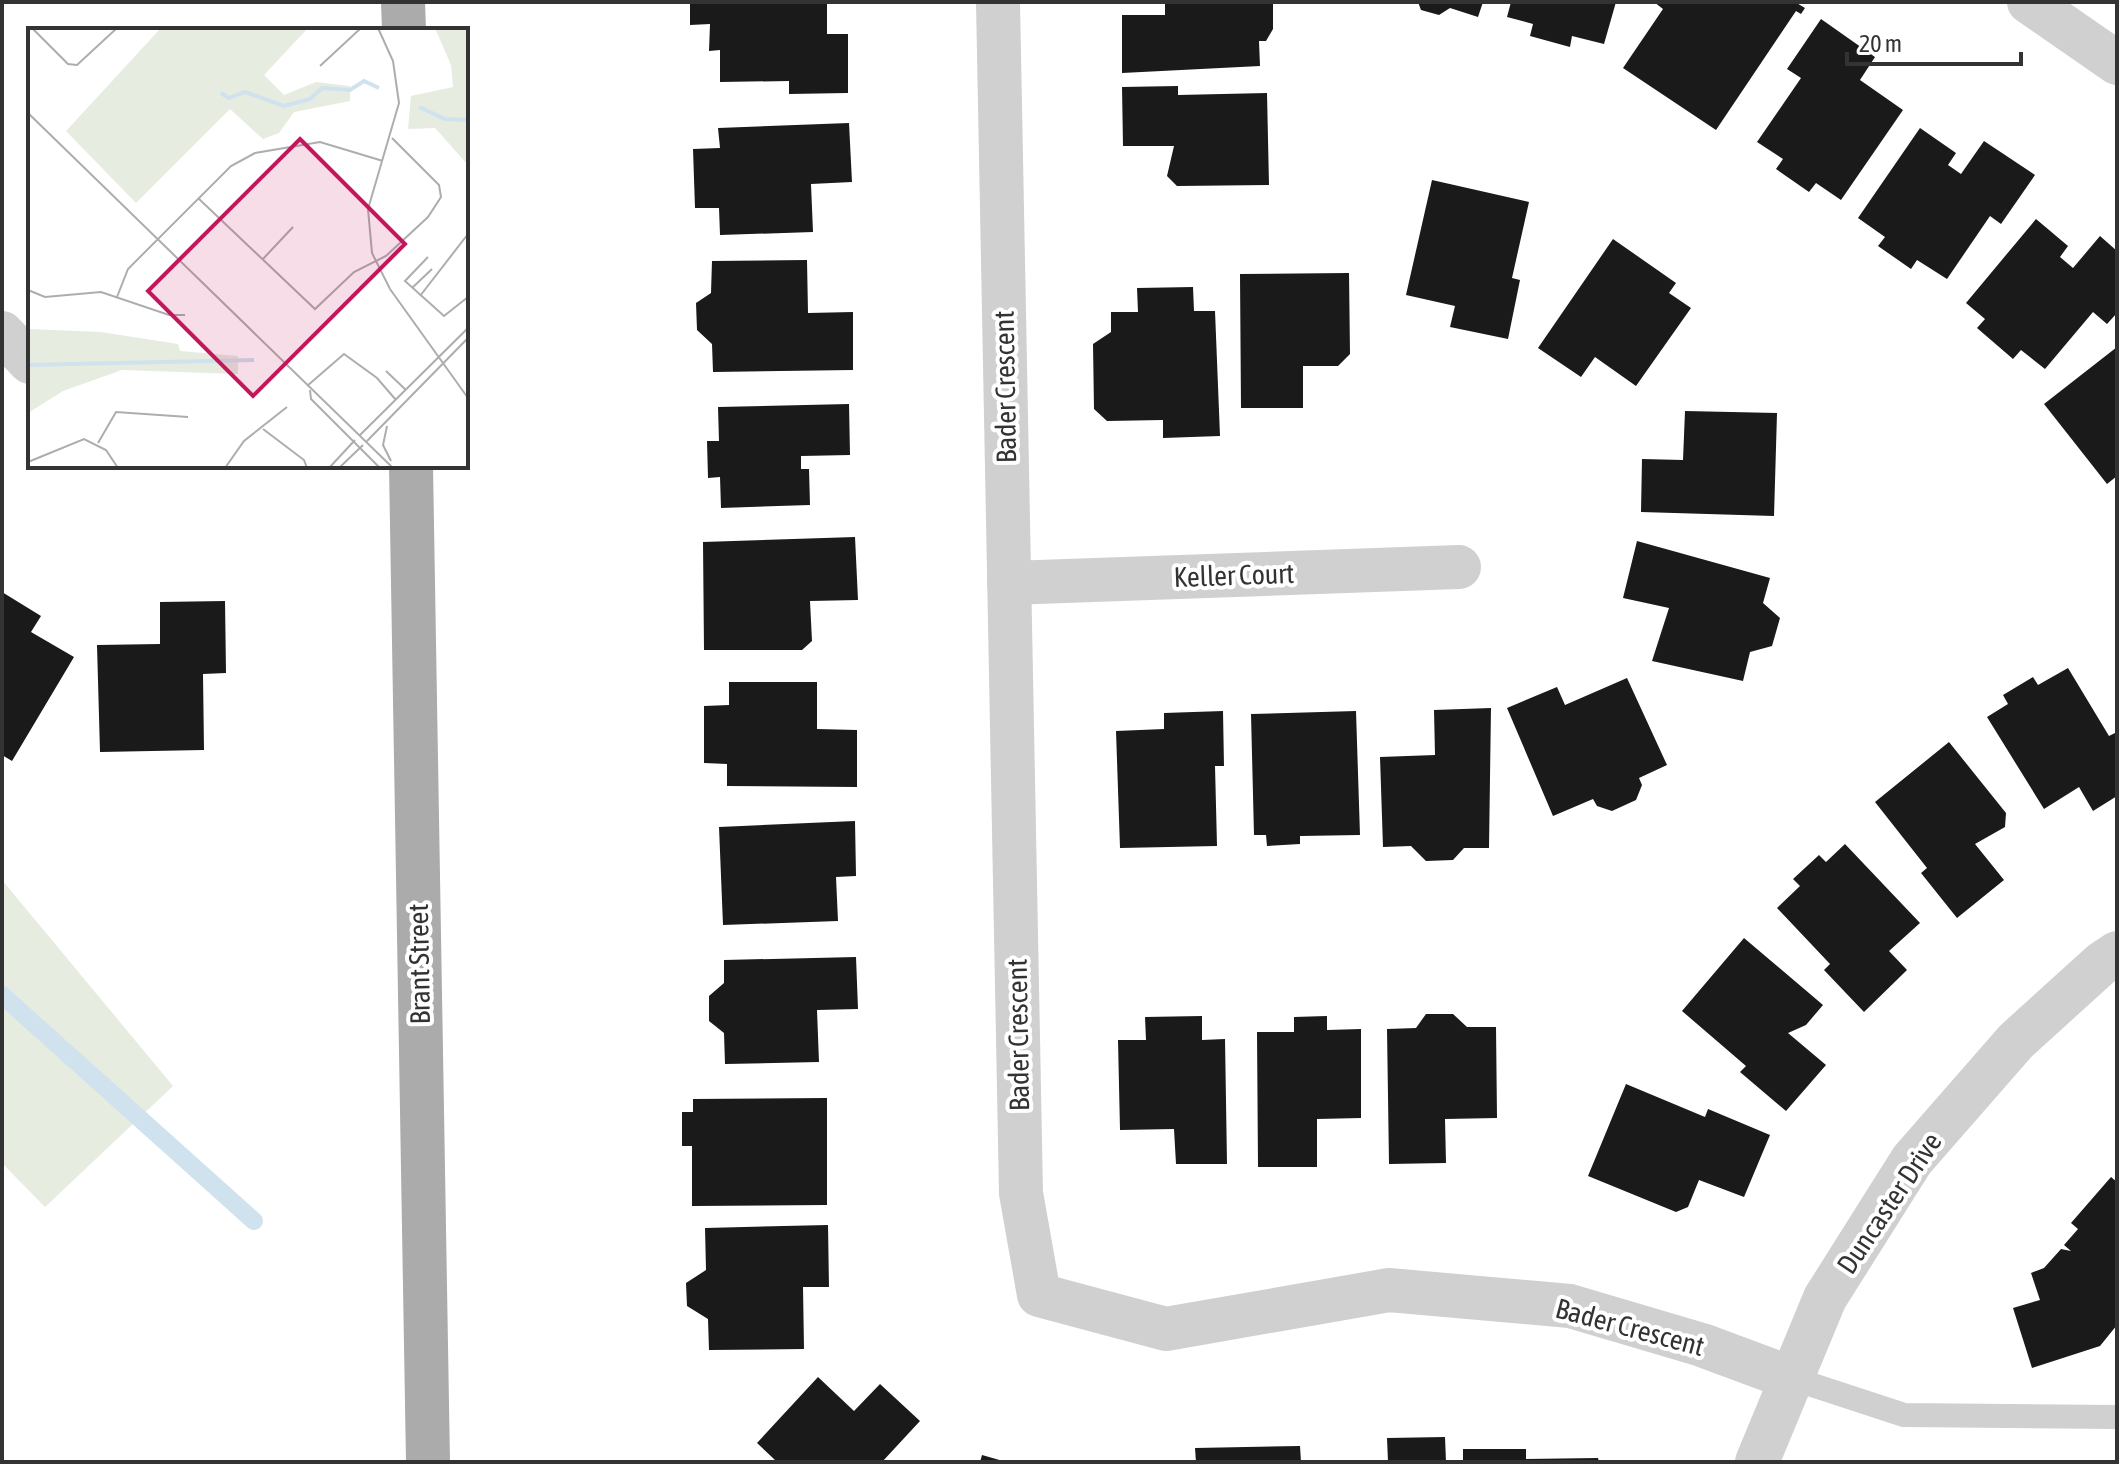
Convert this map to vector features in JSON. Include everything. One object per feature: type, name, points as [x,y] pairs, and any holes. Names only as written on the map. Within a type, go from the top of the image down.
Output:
[{"type":"main road","points":[[403,2],[404,28]]},
{"type":"main road","name":"Brant Street","points":[[411,468],[428,1462]]},
{"type":"street","name":"Bader Crescent","points":[[998,2],[1021,1193],[1039,1295],[1166,1329],[1389,1290],[1570,1306],[1702,1345],[1791,1378]]},
{"type":"street","points":[[2029,2],[2117,63]]},
{"type":"street","points":[[2,333],[28,360]]},
{"type":"street","name":"Keller Court","points":[[1009,583],[1459,567]]},
{"type":"street","name":"Duncaster Drive","points":[[1757,1462],[1825,1298],[1912,1160],[2016,1041],[2117,953]]},
{"type":"lane","points":[[1791,1378],[1904,1415],[2117,1417]]},
{"type":"shaded area","points":[[2,880],[173,1086],[45,1207],[2,1163]]},
{"type":"building","points":[[690,2],[827,2],[827,34],[848,34],[848,93],[789,94],[789,81],[720,82],[720,50],[709,51],[710,24],[690,25]]},
{"type":"building","points":[[1165,2],[1273,2],[1273,29],[1266,41],[1259,41],[1260,66],[1122,73],[1122,15],[1165,15]]},
{"type":"building","points":[[1418,2],[1483,2],[1478,17],[1450,8],[1439,15],[1421,10]]},
{"type":"building","points":[[1511,2],[1616,2],[1604,44],[1572,36],[1570,47],[1530,36],[1533,24],[1507,17]]},
{"type":"building","points":[[1654,2],[1795,2],[1805,8],[1801,14],[1796,11],[1716,130],[1623,68],[1663,9]]},
{"type":"building","points":[[1821,19],[1875,57],[1860,80],[1903,110],[1841,200],[1816,183],[1809,192],[1776,169],[1783,159],[1757,142],[1801,78],[1787,69]]},
{"type":"building","points":[[1178,86],[1178,95],[1267,93],[1269,185],[1177,186],[1167,176],[1174,146],[1123,146],[1122,87]]},
{"type":"building","points":[[849,123],[852,182],[811,184],[813,232],[720,235],[719,208],[695,208],[693,149],[720,148],[718,128]]},
{"type":"building","points":[[1920,128],[1956,153],[1948,165],[1961,174],[1984,141],[2035,175],[2001,224],[1990,216],[1947,279],[1917,260],[1911,269],[1878,246],[1885,237],[1858,218]]},
{"type":"building","points":[[1432,180],[1529,202],[1512,278],[1520,280],[1508,339],[1450,327],[1455,306],[1406,295]]},
{"type":"building","points":[[2036,219],[2068,246],[2060,257],[2073,268],[2100,236],[2117,251],[2117,313],[2107,324],[2093,312],[2045,369],[2021,350],[2013,359],[1977,328],[1985,319],[1966,303]]},
{"type":"building","points":[[1613,239],[1676,283],[1669,293],[1691,308],[1636,386],[1595,357],[1581,377],[1538,348]]},
{"type":"building","points":[[807,260],[808,313],[853,312],[853,370],[713,372],[712,344],[697,330],[696,303],[711,293],[712,261]]},
{"type":"building","points":[[1349,273],[1350,354],[1338,366],[1303,366],[1303,408],[1241,408],[1240,274]]},
{"type":"building","points":[[1193,287],[1194,311],[1215,311],[1220,436],[1163,438],[1163,420],[1107,421],[1094,409],[1093,344],[1111,332],[1111,312],[1138,312],[1137,288]]},
{"type":"building","points":[[2117,347],[2117,476],[2107,484],[2044,404]]},
{"type":"building","points":[[849,404],[850,455],[801,456],[801,469],[809,469],[810,505],[721,508],[720,477],[708,478],[707,441],[719,441],[718,407]]},
{"type":"building","points":[[1685,411],[1777,413],[1774,516],[1641,512],[1642,459],[1683,460]]},
{"type":"building","points":[[855,537],[858,600],[810,601],[812,641],[802,650],[704,650],[703,542]]},
{"type":"building","points":[[1637,541],[1770,578],[1763,603],[1780,618],[1772,646],[1750,652],[1743,681],[1652,661],[1669,608],[1623,598]]},
{"type":"building","points":[[2,592],[41,616],[31,632],[74,657],[12,761],[2,755]]},
{"type":"building","points":[[225,601],[226,673],[203,674],[204,750],[100,752],[97,645],[160,644],[160,602]]},
{"type":"building","points":[[2068,668],[2109,736],[2117,732],[2117,796],[2093,811],[2079,787],[2044,809],[1987,717],[2008,704],[2003,695],[2033,677],[2038,685]]},
{"type":"building","points":[[1627,678],[1667,765],[1639,778],[1642,785],[1636,800],[1612,811],[1597,806],[1593,799],[1553,816],[1507,708],[1557,687],[1565,705]]},
{"type":"building","points":[[729,682],[817,682],[817,729],[857,730],[857,787],[727,786],[727,764],[704,763],[704,706],[729,705]]},
{"type":"building","points":[[1491,708],[1489,848],[1464,848],[1453,860],[1426,861],[1411,846],[1383,847],[1380,757],[1435,755],[1434,710]]},
{"type":"building","points":[[1223,711],[1224,766],[1215,766],[1217,846],[1120,848],[1116,731],[1164,729],[1164,713]]},
{"type":"building","points":[[1356,711],[1360,835],[1300,836],[1300,844],[1267,846],[1266,835],[1254,835],[1251,714]]},
{"type":"building","points":[[1949,742],[2006,813],[2005,827],[1975,844],[2004,880],[1957,918],[1921,873],[1927,868],[1875,802]]},
{"type":"building","points":[[855,821],[856,876],[836,877],[838,921],[723,925],[719,827]]},
{"type":"building","points":[[1845,844],[1920,923],[1889,951],[1907,970],[1864,1012],[1824,970],[1830,964],[1777,908],[1800,886],[1793,879],[1819,855],[1826,862]]},
{"type":"building","points":[[1744,938],[1823,1005],[1806,1025],[1788,1033],[1826,1065],[1786,1111],[1740,1072],[1746,1066],[1682,1011]]},
{"type":"building","points":[[856,957],[858,1009],[817,1010],[819,1062],[725,1064],[724,1033],[709,1021],[709,996],[724,983],[724,960]]},
{"type":"building","points":[[1426,1014],[1453,1014],[1467,1027],[1496,1027],[1497,1118],[1445,1119],[1446,1163],[1389,1164],[1387,1029],[1416,1028]]},
{"type":"building","points":[[1202,1016],[1202,1040],[1225,1039],[1227,1164],[1176,1164],[1174,1129],[1120,1130],[1118,1040],[1146,1040],[1145,1017]]},
{"type":"building","points":[[1327,1016],[1327,1030],[1361,1029],[1361,1118],[1317,1119],[1317,1167],[1258,1167],[1257,1032],[1294,1032],[1294,1017]]},
{"type":"building","points":[[1626,1084],[1705,1117],[1708,1109],[1770,1135],[1744,1197],[1699,1180],[1688,1207],[1676,1212],[1588,1176]]},
{"type":"building","points":[[827,1098],[827,1205],[692,1206],[692,1146],[682,1146],[682,1112],[693,1112],[693,1099]]},
{"type":"building","points":[[2111,1177],[2117,1182],[2117,1325],[2100,1346],[2032,1368],[2013,1308],[2040,1300],[2031,1273],[2044,1268],[2061,1249],[2071,1251],[2064,1245],[2078,1229],[2071,1223]]},
{"type":"building","points":[[828,1225],[829,1287],[803,1287],[804,1349],[709,1350],[708,1319],[687,1306],[686,1283],[706,1270],[705,1228]]},
{"type":"building","points":[[818,1377],[854,1411],[880,1384],[920,1421],[882,1462],[774,1462],[757,1443]]},
{"type":"building","points":[[1445,1437],[1446,1462],[1388,1462],[1387,1438]]},
{"type":"building","points":[[1300,1446],[1301,1462],[1196,1462],[1195,1448]]},
{"type":"building","points":[[1463,1449],[1526,1449],[1526,1459],[1598,1458],[1599,1462],[1463,1462]]},
{"type":"building","points":[[982,1455],[1003,1461],[1003,1462],[980,1462]]},
{"type":"waterway","points":[[2,995],[254,1221]]}]
